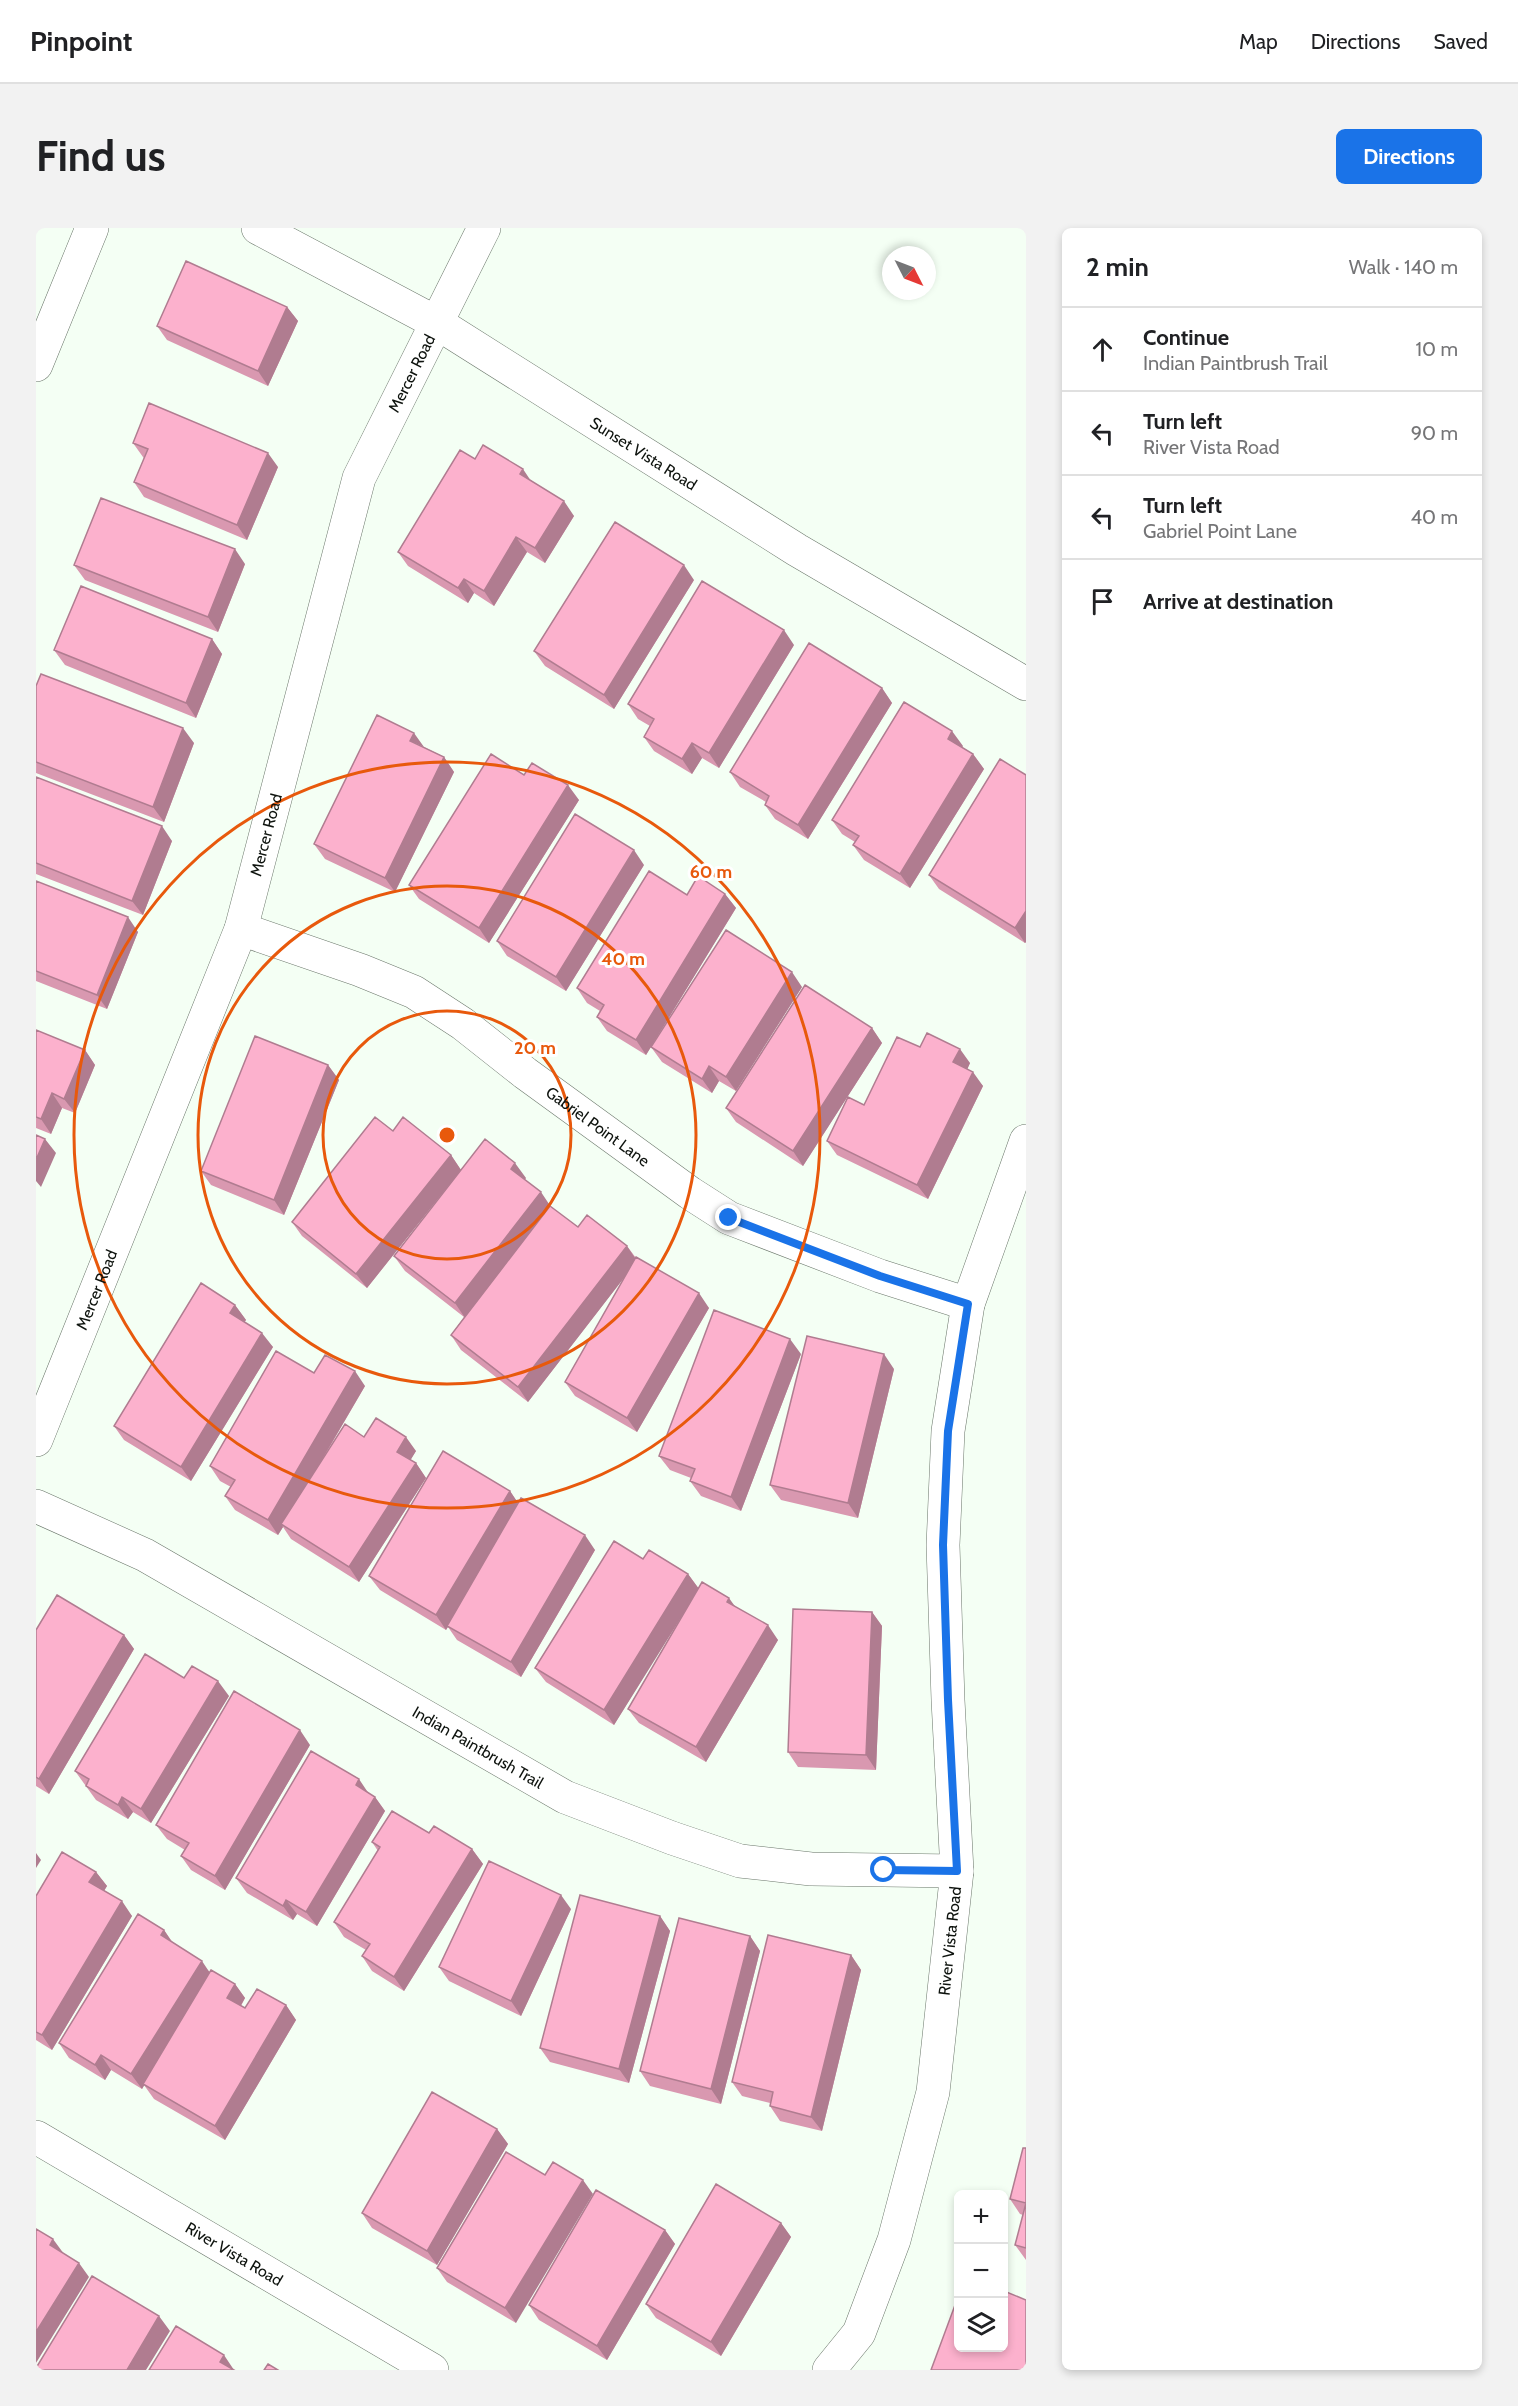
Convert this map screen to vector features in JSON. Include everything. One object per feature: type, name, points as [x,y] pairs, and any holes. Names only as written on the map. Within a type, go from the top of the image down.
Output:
[{"type":"street","points":[[36,365],[92,228]]},
{"type":"street","name":"Sunset Vista Road","points":[[258,228],[436,323],[796,550],[1026,684]]},
{"type":"street","name":"Mercer Road","points":[[36,1440],[241,929],[359,478],[484,228]]},
{"type":"street","name":"Gabriel Point Lane","points":[[241,929],[360,970],[414,992],[463,1024],[525,1073],[690,1193],[729,1218],[880,1276],[968,1304]]},
{"type":"street","name":"River Vista Road","points":[[829,2370],[859,2333],[863,2323],[894,2240],[933,2092],[957,1871],[943,1545],[948,1431],[968,1304],[1026,1141]]},
{"type":"street","name":"Indian Paintbrush Trail","points":[[36,1506],[145,1555],[565,1797],[740,1861],[811,1869],[957,1871]]},
{"type":"street","name":"River Vista Road","points":[[36,2137],[432,2370]]},
{"type":"building","points":[[186,261],[287,307],[258,371],[157,326]]},
{"type":"building","points":[[149,403],[268,453],[237,525],[134,482],[148,449],[133,443]]},
{"type":"building","points":[[483,445],[523,469],[520,474],[564,501],[535,548],[516,537],[484,591],[464,579],[458,588],[398,552],[460,450],[475,459]]},
{"type":"building","points":[[101,498],[235,549],[208,617],[74,565]]},
{"type":"building","points":[[615,522],[684,565],[604,695],[534,651]]},
{"type":"building","points":[[702,581],[784,630],[709,753],[692,743],[682,759],[644,737],[654,719],[628,704]]},
{"type":"building","points":[[81,586],[212,639],[186,703],[54,650]]},
{"type":"building","points":[[809,643],[882,688],[798,825],[765,805],[769,796],[730,772]]},
{"type":"building","points":[[41,674],[183,728],[153,807],[36,762],[36,686]]},
{"type":"building","points":[[904,702],[952,731],[948,739],[973,754],[900,874],[853,845],[859,836],[832,820]]},
{"type":"building","points":[[377,715],[414,733],[410,741],[444,757],[385,878],[314,844]]},
{"type":"building","points":[[491,754],[524,775],[532,763],[568,785],[479,928],[409,885]]},
{"type":"building","points":[[1000,759],[1026,775],[1026,911],[1015,928],[929,875]]},
{"type":"building","points":[[36,777],[162,826],[132,901],[36,863]]},
{"type":"building","points":[[575,814],[634,850],[556,977],[497,941]]},
{"type":"building","points":[[649,871],[687,895],[698,876],[725,894],[636,1040],[597,1017],[604,1005],[577,988]]},
{"type":"building","points":[[36,881],[128,917],[97,995],[36,971]]},
{"type":"building","points":[[726,930],[792,972],[726,1077],[709,1066],[702,1079],[651,1047]]},
{"type":"building","points":[[805,985],[872,1028],[793,1151],[726,1108]]},
{"type":"building","points":[[36,1030],[85,1050],[64,1099],[52,1093],[41,1119],[36,1117]]},
{"type":"building","points":[[927,1033],[960,1049],[953,1062],[973,1072],[917,1185],[827,1141],[848,1097],[864,1105],[897,1037],[920,1047]]},
{"type":"building","points":[[255,1036],[328,1065],[274,1200],[201,1171]]},
{"type":"building","points":[[375,1117],[393,1131],[403,1117],[451,1155],[356,1274],[292,1222]]},
{"type":"building","points":[[36,1135],[45,1139],[36,1160]]},
{"type":"building","points":[[485,1139],[515,1163],[511,1169],[541,1192],[455,1303],[394,1256]]},
{"type":"building","points":[[550,1206],[578,1227],[587,1215],[627,1246],[518,1387],[451,1335]]},
{"type":"building","points":[[636,1257],[699,1293],[627,1418],[565,1382]]},
{"type":"building","points":[[201,1283],[235,1305],[230,1313],[262,1333],[181,1467],[114,1426]]},
{"type":"building","points":[[714,1310],[790,1339],[731,1497],[690,1481],[695,1469],[659,1456]]},
{"type":"building","points":[[807,1336],[884,1354],[848,1503],[770,1485]]},
{"type":"building","points":[[276,1351],[314,1373],[325,1355],[355,1371],[268,1520],[225,1496],[235,1480],[210,1466]]},
{"type":"building","points":[[376,1418],[406,1437],[397,1452],[416,1463],[349,1567],[281,1524],[345,1424],[364,1437]]},
{"type":"building","points":[[443,1451],[510,1491],[436,1615],[369,1576]]},
{"type":"building","points":[[521,1498],[585,1535],[511,1662],[447,1626]]},
{"type":"building","points":[[614,1541],[643,1559],[649,1550],[688,1574],[604,1710],[535,1668]]},
{"type":"building","points":[[702,1582],[729,1598],[727,1602],[768,1625],[696,1747],[628,1709]]},
{"type":"building","points":[[57,1595],[124,1635],[39,1779],[36,1777],[36,1630]]},
{"type":"building","points":[[793,1609],[872,1612],[866,1755],[788,1752]]},
{"type":"building","points":[[145,1654],[184,1678],[192,1666],[218,1681],[141,1809],[122,1797],[118,1805],[86,1786],[89,1779],[75,1771]]},
{"type":"building","points":[[234,1691],[300,1730],[215,1876],[181,1856],[189,1843],[156,1825]]},
{"type":"building","points":[[311,1751],[359,1779],[356,1785],[375,1797],[306,1912],[286,1900],[283,1906],[236,1878]]},
{"type":"building","points":[[392,1811],[429,1833],[434,1826],[472,1849],[394,1977],[362,1956],[370,1944],[334,1922],[380,1847],[372,1842]]},
{"type":"building","points":[[62,1852],[96,1872],[89,1882],[122,1901],[42,2035],[36,2032],[36,1896]]},
{"type":"building","points":[[489,1861],[561,1895],[511,2001],[439,1967]]},
{"type":"building","points":[[580,1895],[660,1916],[619,2069],[540,2048]]},
{"type":"building","points":[[138,1914],[164,1930],[161,1935],[202,1961],[131,2074],[101,2055],[95,2065],[59,2043]]},
{"type":"building","points":[[679,1918],[750,1936],[711,2089],[640,2071]]},
{"type":"building","points":[[768,1935],[851,1955],[811,2117],[770,2106],[773,2092],[732,2082]]},
{"type":"building","points":[[211,1970],[235,1984],[227,1998],[245,2008],[257,1989],[286,2005],[215,2126],[143,2084]]},
{"type":"building","points":[[432,2092],[497,2129],[427,2251],[362,2213]]},
{"type":"building","points":[[1023,2148],[1026,2148],[1026,2203],[1010,2199]]},
{"type":"building","points":[[506,2152],[545,2175],[553,2162],[583,2180],[505,2308],[437,2268]]},
{"type":"building","points":[[716,2184],[781,2223],[711,2342],[646,2304]]},
{"type":"building","points":[[596,2190],[665,2230],[597,2346],[529,2305]]},
{"type":"building","points":[[1026,2203],[1026,2248],[1015,2245]]},
{"type":"building","points":[[36,2229],[53,2239],[50,2245],[79,2263],[36,2332]]},
{"type":"building","points":[[92,2276],[159,2316],[127,2370],[36,2370],[36,2368]]},
{"type":"building","points":[[1008,2293],[1026,2300],[1026,2370],[931,2370],[954,2308],[954,2352],[1008,2352]]},
{"type":"building","points":[[176,2326],[224,2355],[220,2362],[234,2370],[149,2370]]},
{"type":"building","points":[[268,2364],[278,2370],[264,2370]]},
{"type":"route","points":[[729,1218],[880,1276],[968,1304],[948,1431],[943,1545],[957,1871],[884,1870]]}]
